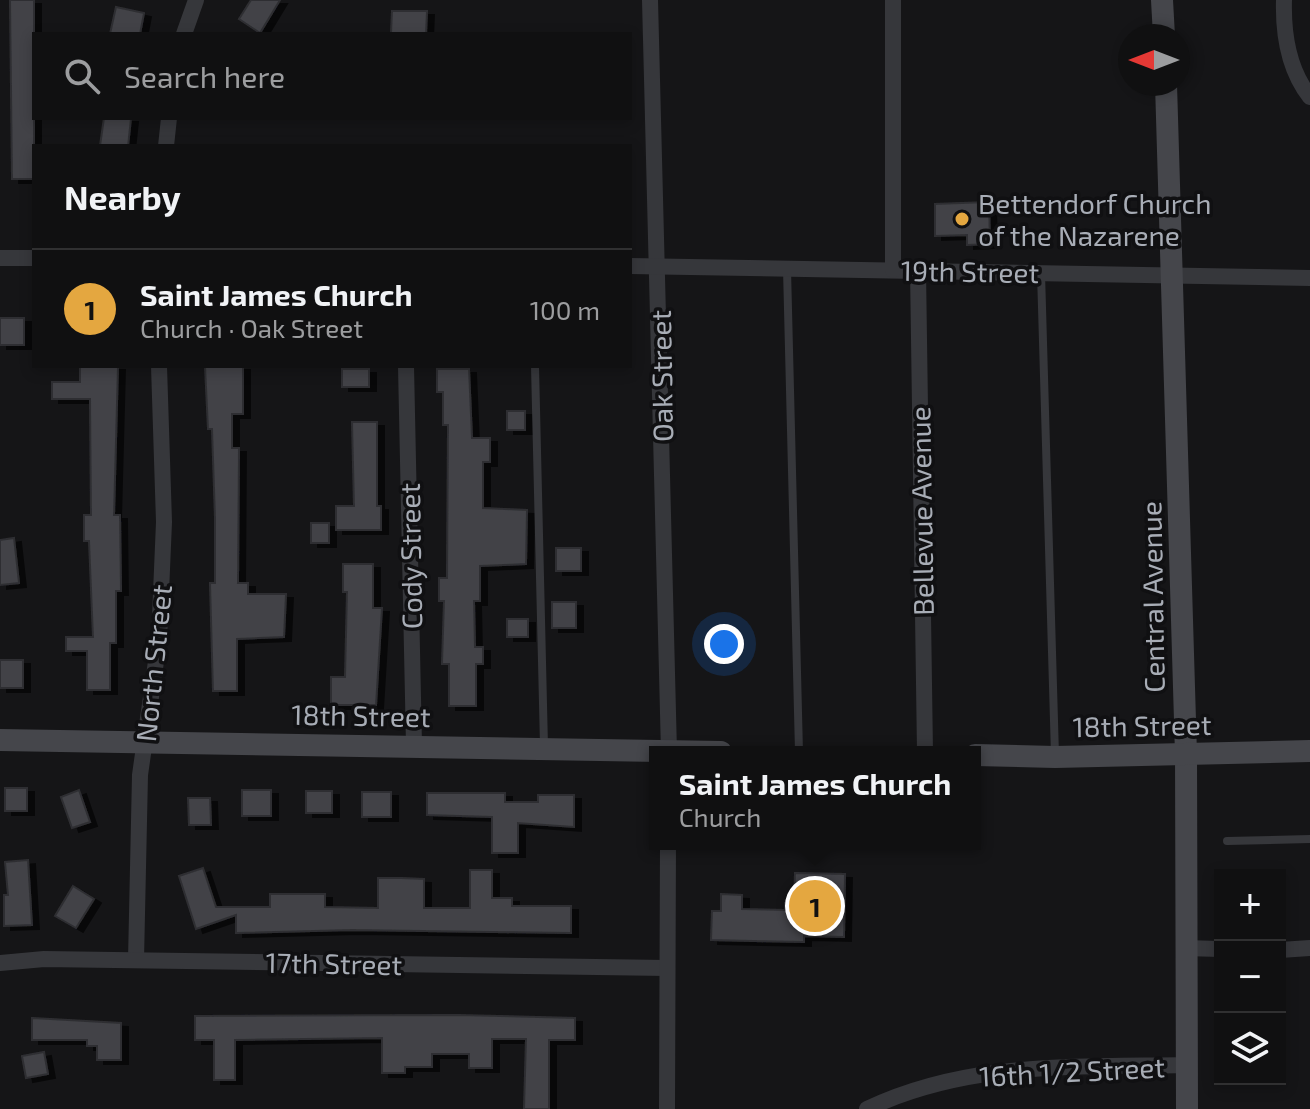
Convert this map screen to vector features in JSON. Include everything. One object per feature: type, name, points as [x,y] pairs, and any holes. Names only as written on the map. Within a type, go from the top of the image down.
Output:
[{"type":"street","points":[[185,32],[196,0]]},
{"type":"street","name":"Oak Street","points":[[650,0],[669,746]]},
{"type":"street","points":[[893,0],[893,270]]},
{"type":"street","points":[[1162,0],[1163,24]]},
{"type":"street","points":[[1284,0],[1284,33],[1292,65],[1310,97]]},
{"type":"street","name":"Central Avenue","points":[[1166,96],[1186,754],[1184,948],[1187,1109]]},
{"type":"street","points":[[166,144],[169,120]]},
{"type":"street","points":[[0,258],[32,258]]},
{"type":"street","name":"19th Street","points":[[632,266],[1310,278]]},
{"type":"street","name":"Bellevue Avenue","points":[[918,270],[925,746]]},
{"type":"street","name":"North Street","points":[[136,960],[140,775],[159,640],[164,522],[159,368]]},
{"type":"street","name":"Cody Street","points":[[406,368],[414,745]]},
{"type":"street","name":"18th Street","points":[[0,740],[649,751]]},
{"type":"street","name":"18th Street","points":[[981,755],[1055,757],[1310,751]]},
{"type":"street","points":[[667,1109],[668,850]]},
{"type":"street","points":[[1184,948],[1214,949]]},
{"type":"street","points":[[1286,950],[1310,948]]},
{"type":"street","name":"17th Street","points":[[0,963],[44,959],[667,968]]},
{"type":"street","name":"16th 1/2 Street","points":[[867,1109],[978,1073],[1024,1068],[1186,1065]]},
{"type":"street","points":[[919,1091],[919,1109]]},
{"type":"lane","points":[[787,268],[799,746]]},
{"type":"lane","points":[[1041,272],[1055,757]]},
{"type":"lane","points":[[535,368],[544,747]]},
{"type":"lane","points":[[1227,841],[1310,839]]},
{"type":"building","points":[[10,0],[34,0],[32,179],[12,179]]},
{"type":"building","points":[[251,0],[280,0],[261,32],[239,19]]},
{"type":"building","points":[[116,7],[144,13],[140,32],[110,32]]},
{"type":"building","points":[[392,11],[427,11],[426,32],[391,32]]},
{"type":"building","points":[[104,120],[131,120],[128,144],[100,144]]},
{"type":"building","name":"Bettendorf Church of the Nazarene","points":[[989,202],[990,244],[967,245],[967,235],[935,236],[935,204]]},
{"type":"building","points":[[0,318],[24,318],[24,345],[0,345]]},
{"type":"building","points":[[80,368],[118,368],[114,515],[120,515],[121,591],[116,591],[116,643],[110,643],[110,690],[87,690],[87,651],[66,651],[66,637],[93,637],[89,541],[84,541],[84,515],[91,515],[90,399],[52,399],[52,382],[80,382]]},
{"type":"building","points":[[205,368],[243,368],[243,414],[232,414],[232,448],[239,448],[238,583],[248,583],[248,594],[286,594],[284,637],[237,639],[237,691],[213,691],[210,583],[215,583],[215,518],[212,429],[208,429]]},
{"type":"building","points":[[342,369],[369,369],[369,387],[342,387]]},
{"type":"building","points":[[437,369],[469,369],[472,438],[490,438],[490,462],[483,462],[483,508],[527,510],[526,564],[480,566],[480,601],[474,601],[475,647],[483,647],[483,664],[476,664],[476,706],[449,706],[449,664],[442,664],[444,601],[439,601],[439,578],[447,578],[448,425],[443,425],[443,392],[437,392]]},
{"type":"building","points":[[507,411],[525,411],[525,430],[507,430]]},
{"type":"building","points":[[352,422],[377,422],[377,506],[381,506],[381,530],[336,530],[336,506],[354,506]]},
{"type":"building","points":[[311,523],[329,523],[329,543],[311,543]]},
{"type":"building","points":[[14,538],[19,583],[0,585],[0,540]]},
{"type":"building","points":[[556,548],[581,548],[581,571],[556,571]]},
{"type":"building","points":[[343,564],[373,564],[373,608],[382,608],[376,705],[331,705],[331,677],[345,677],[347,592],[343,592]]},
{"type":"building","points":[[552,602],[576,602],[576,628],[552,628]]},
{"type":"building","points":[[507,619],[528,619],[528,637],[507,637]]},
{"type":"building","points":[[0,660],[23,660],[23,688],[0,688]]},
{"type":"building","points":[[5,788],[27,788],[27,811],[5,811]]},
{"type":"building","points":[[79,790],[90,822],[72,828],[61,797]]},
{"type":"building","points":[[242,790],[271,790],[271,816],[242,816]]},
{"type":"building","points":[[306,791],[332,791],[332,813],[306,813]]},
{"type":"building","points":[[362,792],[391,792],[391,817],[362,817]]},
{"type":"building","points":[[427,793],[505,793],[505,802],[538,802],[538,795],[574,795],[574,827],[518,823],[518,853],[492,853],[492,817],[427,815]]},
{"type":"building","points":[[188,798],[210,798],[211,825],[189,825]]},
{"type":"building","points":[[28,860],[32,925],[4,926],[4,895],[8,895],[5,862]]},
{"type":"building","points":[[203,868],[216,907],[270,907],[270,894],[325,894],[325,907],[378,908],[378,878],[401,878],[424,879],[424,908],[470,908],[470,870],[492,870],[492,898],[512,898],[512,906],[571,906],[571,933],[352,930],[236,933],[236,915],[196,929],[179,876]]},
{"type":"building","points":[[795,873],[845,874],[844,937],[804,936],[804,942],[711,940],[712,911],[721,911],[721,894],[742,895],[742,909],[785,910],[785,903],[794,904]]},
{"type":"building","points":[[73,886],[94,899],[76,928],[55,916]]},
{"type":"building","points":[[195,1016],[575,1018],[575,1040],[549,1040],[549,1109],[524,1109],[526,1039],[492,1039],[492,1068],[469,1068],[469,1054],[432,1054],[432,1067],[405,1067],[405,1073],[382,1073],[382,1038],[235,1040],[235,1080],[214,1080],[214,1040],[195,1040]]},
{"type":"building","points":[[32,1018],[121,1023],[121,1060],[97,1060],[97,1046],[87,1046],[87,1040],[32,1040]]},
{"type":"building","points":[[44,1052],[48,1074],[26,1078],[22,1056]]},
{"type":"place","name":"Bettendorf Church of the Nazarene","points":[[962,219]]},
{"type":"place","name":"Saint James Church","points":[[815,906]]}]
